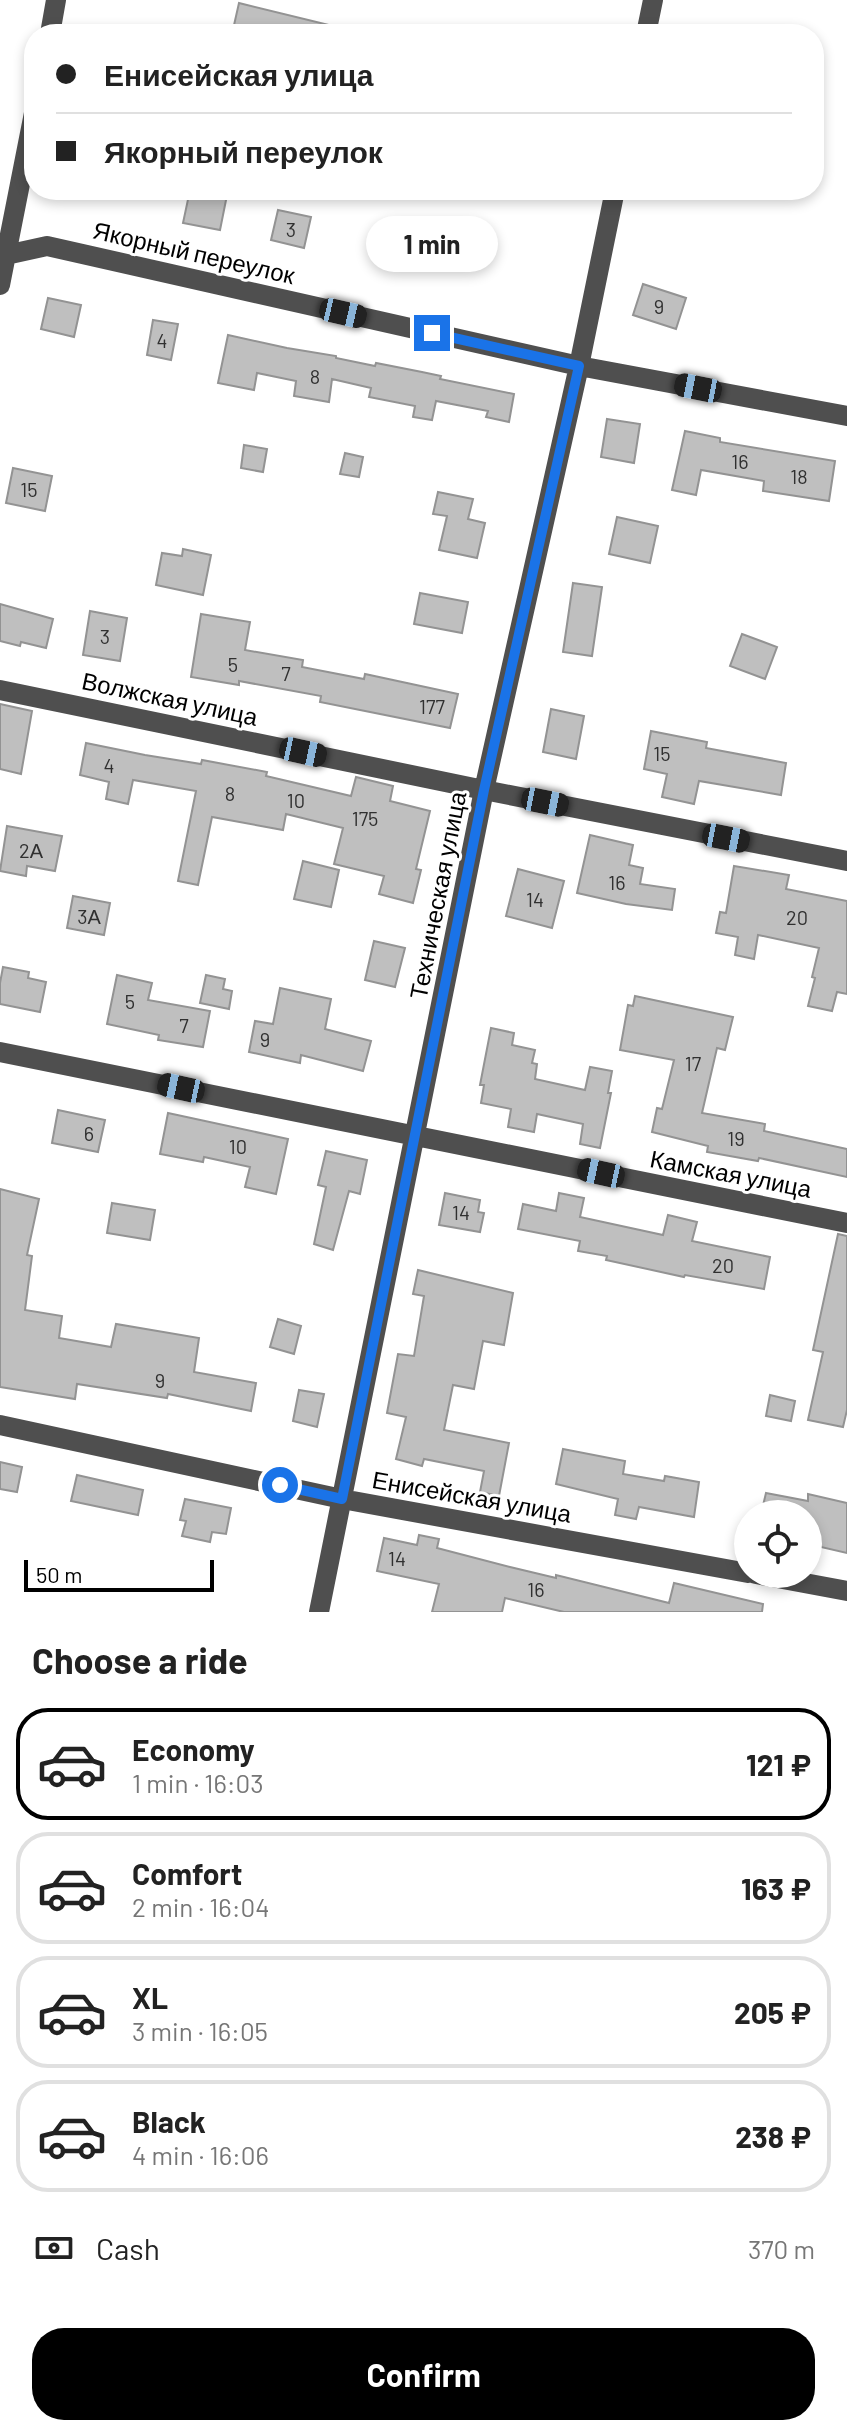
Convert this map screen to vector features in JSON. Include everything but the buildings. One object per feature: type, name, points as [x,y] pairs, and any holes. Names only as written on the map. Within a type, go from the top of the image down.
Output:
[{"type":"street","points":[[52,24],[56,0]]},
{"type":"street","points":[[648,24],[653,0]]},
{"type":"street","points":[[0,285],[3,255],[24,159]]},
{"type":"street","name":"Техническая улица","points":[[319,1612],[484,790],[613,200]]},
{"type":"street","name":"Якорный переулок","points":[[3,255],[47,246],[579,366],[847,416]]},
{"type":"street","name":"Волжская улица","points":[[0,690],[847,861]]},
{"type":"street","name":"Камская улица","points":[[0,1052],[847,1223]]},
{"type":"street","name":"Енисейская улица","points":[[0,1425],[342,1499],[734,1570]]},
{"type":"street","points":[[822,1586],[847,1591]]},
{"type":"route","points":[[280,1485],[342,1499],[484,790],[579,366],[432,333]]}]
